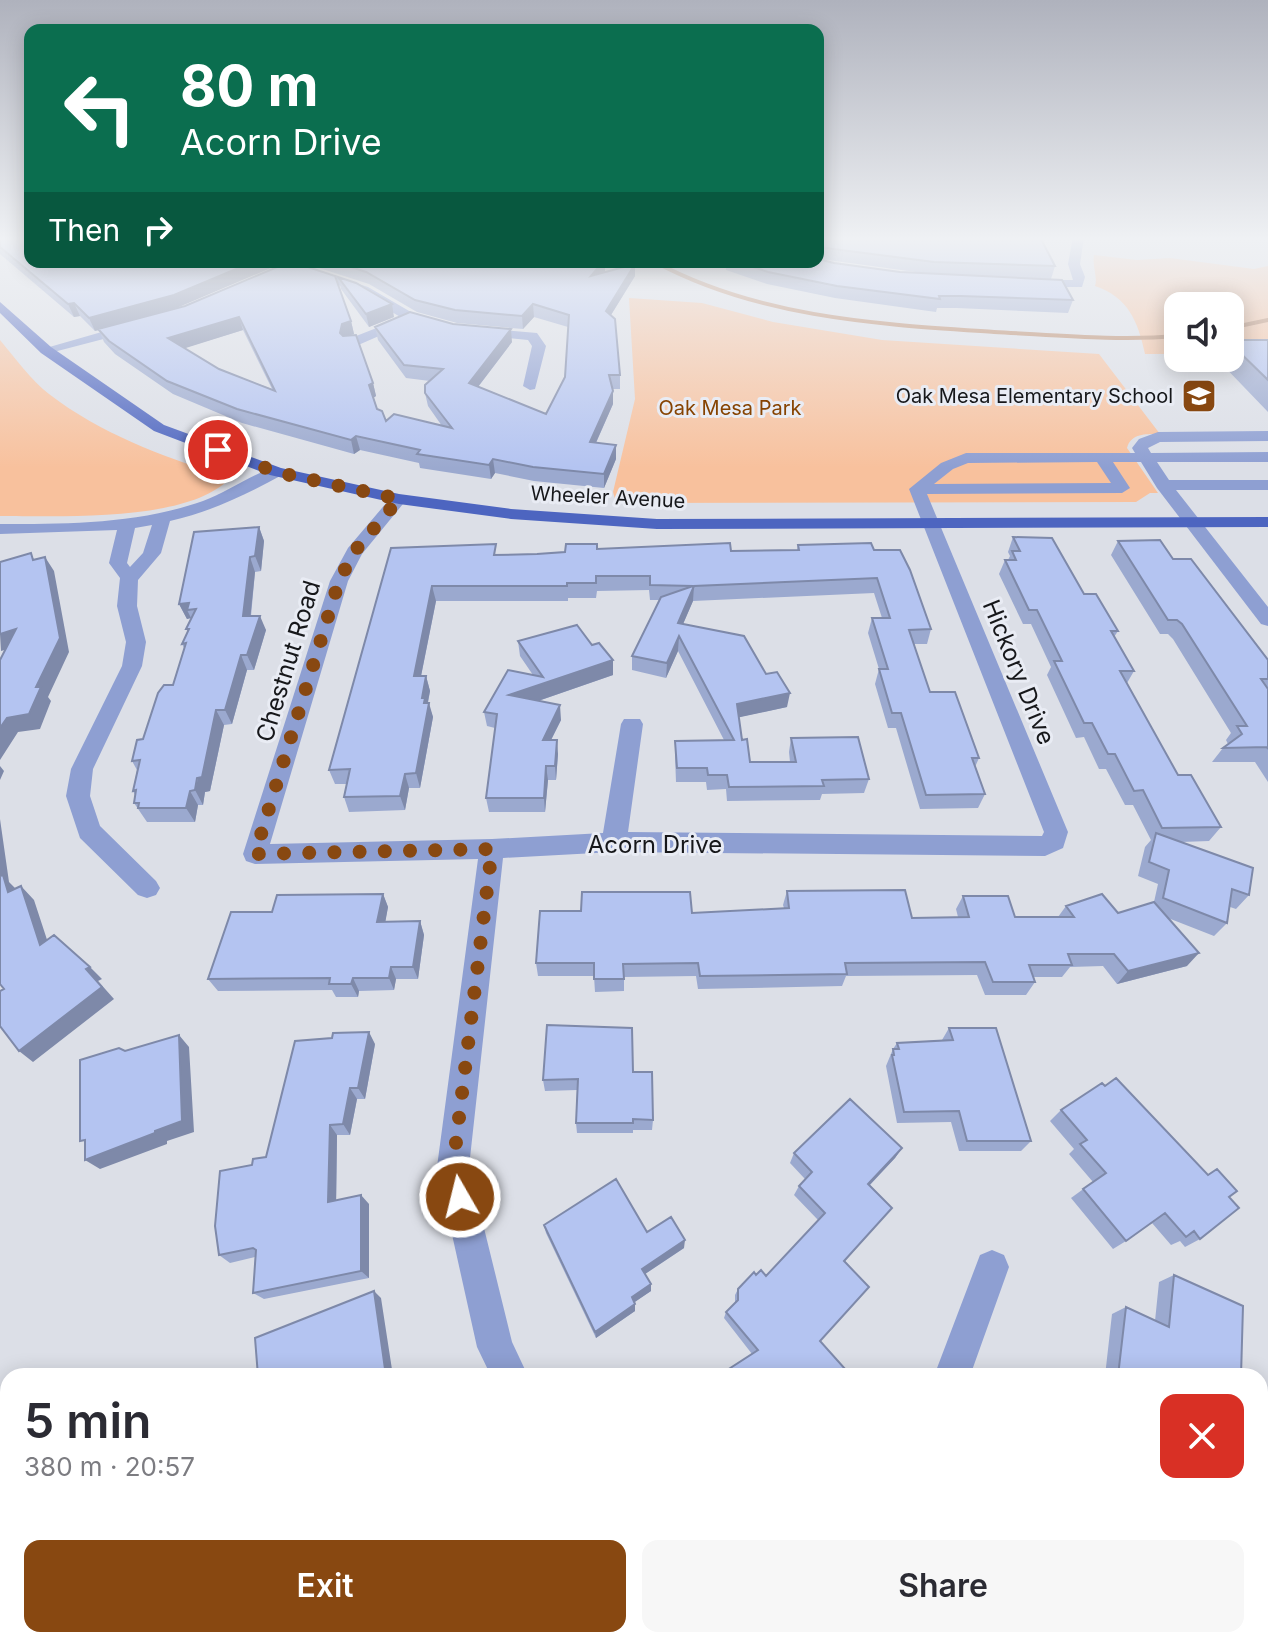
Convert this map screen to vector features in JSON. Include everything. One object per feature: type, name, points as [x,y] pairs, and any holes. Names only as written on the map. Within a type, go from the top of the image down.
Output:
[{"type":"main road","name":"Wheeler Avenue","points":[[8,314],[46,350],[159,428],[276,472],[399,499],[600,522],[1268,522]]},
{"type":"street","points":[[404,314],[440,326]]},
{"type":"street","points":[[351,343],[411,318]]},
{"type":"street","points":[[46,350],[153,321]]},
{"type":"street","points":[[470,331],[532,336],[539,346],[530,386]]},
{"type":"street","points":[[1268,436],[1158,437],[1144,442],[1140,448],[1163,485],[1268,620]]},
{"type":"street","points":[[917,489],[947,466],[966,458],[1268,457]]},
{"type":"street","points":[[917,489],[1122,488],[1102,458]]},
{"type":"street","points":[[0,529],[127,525],[162,520],[200,510],[276,472]]},
{"type":"street","points":[[1163,485],[1268,485]]},
{"type":"street","name":"Hickory Drive","points":[[917,489],[1056,832],[1054,841]]},
{"type":"street","name":"Chestnut Road","points":[[255,854],[339,581],[354,552],[399,499]]},
{"type":"street","points":[[129,578],[150,560],[162,520]]},
{"type":"street","points":[[127,525],[118,563],[129,578],[127,606],[136,642],[132,666],[82,769],[78,796],[89,831],[147,888]]},
{"type":"street","points":[[120,553],[156,548]]},
{"type":"street","points":[[614,842],[632,724]]},
{"type":"street","name":"Acorn Drive","points":[[255,854],[492,849],[614,842],[1045,846],[1054,841]]},
{"type":"street","points":[[492,849],[453,1167],[495,1347],[506,1368]]},
{"type":"street","points":[[955,1368],[992,1267]]},
{"type":"green space","name":"Oak Mesa Park","points":[[630,314],[743,314],[882,340],[1099,354],[1160,434],[1136,437],[1127,448],[1158,493],[1150,493],[1136,502],[616,503],[613,492],[635,399]]},
{"type":"green space","points":[[1131,314],[1164,314],[1164,354],[1145,354]]},
{"type":"green space","points":[[1244,314],[1268,314],[1268,343],[1244,346]]},
{"type":"green space","points":[[0,340],[49,394],[89,421],[175,460],[220,475],[226,482],[206,495],[150,510],[86,516],[0,516]]},
{"type":"building","points":[[155,314],[348,314],[351,321],[342,324],[340,333],[343,336],[356,335],[373,383],[369,385],[377,409],[382,411],[386,421],[394,414],[452,428],[425,393],[425,385],[443,369],[404,365],[375,327],[406,314],[417,314],[453,324],[511,329],[469,383],[546,414],[565,377],[569,315],[565,314],[609,314],[615,319],[620,375],[609,375],[613,391],[590,442],[616,445],[604,474],[533,467],[493,459],[489,465],[417,454],[420,450],[356,436],[351,440],[237,409],[167,381],[109,341],[98,329]],"holes":[[[239,317],[275,391],[219,369],[168,338]]]},
{"type":"building","points":[[1244,340],[1268,340],[1268,380],[1244,357]]},
{"type":"building","points":[[259,527],[255,556],[250,557],[243,616],[260,616],[247,655],[241,655],[225,710],[216,710],[202,777],[197,778],[195,790],[190,791],[186,808],[138,808],[139,803],[134,803],[136,790],[133,791],[140,760],[132,761],[137,740],[143,739],[158,693],[164,685],[173,685],[186,643],[182,644],[189,629],[186,629],[196,609],[187,610],[189,603],[179,604],[194,532]]},
{"type":"building","points":[[1013,537],[1052,538],[1084,594],[1096,594],[1118,631],[1111,631],[1134,671],[1120,671],[1178,775],[1191,775],[1221,827],[1162,828],[1143,790],[1134,791],[1115,754],[1108,754],[1092,723],[1084,723],[1054,661],[1062,661],[1037,610],[1029,610],[1005,560],[1016,560],[1012,551],[1020,551]]},
{"type":"building","points":[[1160,540],[1173,559],[1191,559],[1268,660],[1268,679],[1261,679],[1268,689],[1268,749],[1223,748],[1242,734],[1237,726],[1247,726],[1182,624],[1177,620],[1168,620],[1118,541]]},
{"type":"building","points":[[730,543],[731,551],[799,550],[798,545],[871,543],[874,550],[900,550],[931,629],[909,630],[930,692],[955,692],[979,758],[972,758],[985,794],[926,795],[901,713],[892,713],[879,669],[888,669],[872,618],[890,618],[877,578],[694,586],[678,623],[744,636],[766,674],[777,672],[790,693],[737,704],[742,740],[747,739],[750,762],[796,762],[791,738],[858,737],[869,779],[822,780],[824,786],[729,787],[727,775],[708,775],[707,768],[677,768],[675,741],[734,740],[679,636],[667,663],[632,656],[661,597],[693,586],[650,585],[650,576],[596,576],[596,583],[567,583],[567,586],[432,586],[414,676],[426,676],[422,698],[425,698],[424,703],[429,703],[416,773],[405,774],[400,796],[344,797],[350,769],[329,770],[391,548],[496,544],[494,555],[565,552],[566,544],[597,544],[597,549]]},
{"type":"building","points":[[31,553],[33,560],[45,557],[60,638],[36,687],[41,687],[29,714],[7,718],[0,728],[0,660],[16,629],[0,634],[0,562]]},
{"type":"building","points":[[577,625],[592,645],[599,643],[613,660],[509,695],[560,705],[543,740],[557,740],[555,766],[546,766],[544,798],[486,798],[497,714],[484,712],[508,670],[543,677],[518,641]]},
{"type":"building","points":[[1156,833],[1253,868],[1249,895],[1232,889],[1227,923],[1163,898],[1169,870],[1149,862]]},
{"type":"building","points":[[3,875],[8,892],[21,886],[40,945],[54,935],[90,967],[86,969],[102,987],[19,1051],[0,1026],[0,991],[4,989],[0,984],[0,876]]},
{"type":"building","points":[[905,890],[912,918],[969,917],[963,896],[1008,896],[1015,917],[1074,917],[1066,906],[1102,894],[1118,913],[1154,902],[1199,953],[1128,971],[1114,954],[1068,954],[1072,965],[1029,965],[1035,982],[993,982],[985,962],[845,963],[847,974],[700,976],[698,963],[623,964],[624,979],[594,979],[594,963],[536,963],[540,911],[581,911],[582,892],[690,892],[692,913],[789,908],[787,891]]},
{"type":"building","points":[[383,894],[377,922],[420,921],[413,967],[391,967],[389,978],[353,978],[351,984],[329,984],[330,978],[208,979],[231,912],[272,912],[277,895]]},
{"type":"building","points":[[547,1025],[632,1028],[633,1072],[652,1072],[653,1120],[576,1123],[578,1079],[543,1080]]},
{"type":"building","points":[[949,1028],[996,1028],[1031,1141],[967,1141],[959,1111],[904,1112],[893,1049],[899,1049],[897,1043],[953,1040]]},
{"type":"building","points":[[369,1032],[358,1088],[350,1088],[343,1124],[330,1125],[328,1202],[361,1195],[361,1271],[253,1293],[256,1250],[219,1255],[215,1226],[220,1171],[252,1165],[253,1159],[266,1157],[295,1041],[332,1038],[333,1033]]},
{"type":"building","points":[[179,1035],[182,1121],[85,1160],[85,1140],[80,1141],[80,1060]]},
{"type":"building","points":[[1116,1078],[1208,1175],[1217,1169],[1237,1191],[1229,1197],[1239,1208],[1200,1239],[1194,1231],[1186,1237],[1165,1213],[1126,1241],[1083,1189],[1106,1173],[1080,1144],[1087,1140],[1061,1110],[1102,1083],[1105,1086]]},
{"type":"building","points":[[850,1099],[902,1148],[868,1184],[892,1208],[844,1261],[869,1287],[820,1341],[844,1368],[730,1368],[758,1350],[726,1312],[738,1300],[738,1289],[754,1272],[756,1275],[761,1270],[766,1276],[825,1213],[799,1186],[812,1172],[794,1153]]},
{"type":"building","points":[[616,1179],[647,1232],[671,1217],[685,1240],[642,1269],[651,1284],[632,1297],[635,1304],[595,1332],[544,1225]]},
{"type":"building","points":[[1174,1275],[1243,1306],[1241,1368],[1119,1368],[1126,1307],[1169,1327]]},
{"type":"building","points":[[374,1291],[385,1368],[257,1368],[255,1338]]},
{"type":"waterway","points":[[814,314],[950,329],[1086,337],[1164,337]]},
{"type":"waterway","points":[[1244,325],[1268,320]]},
{"type":"place","name":"Oak Mesa Elementary School","points":[[1199,396]]},
{"type":"route","points":[[218,450],[276,472],[399,499],[354,552],[339,581],[255,854],[492,849],[453,1167],[460,1197]]}]
